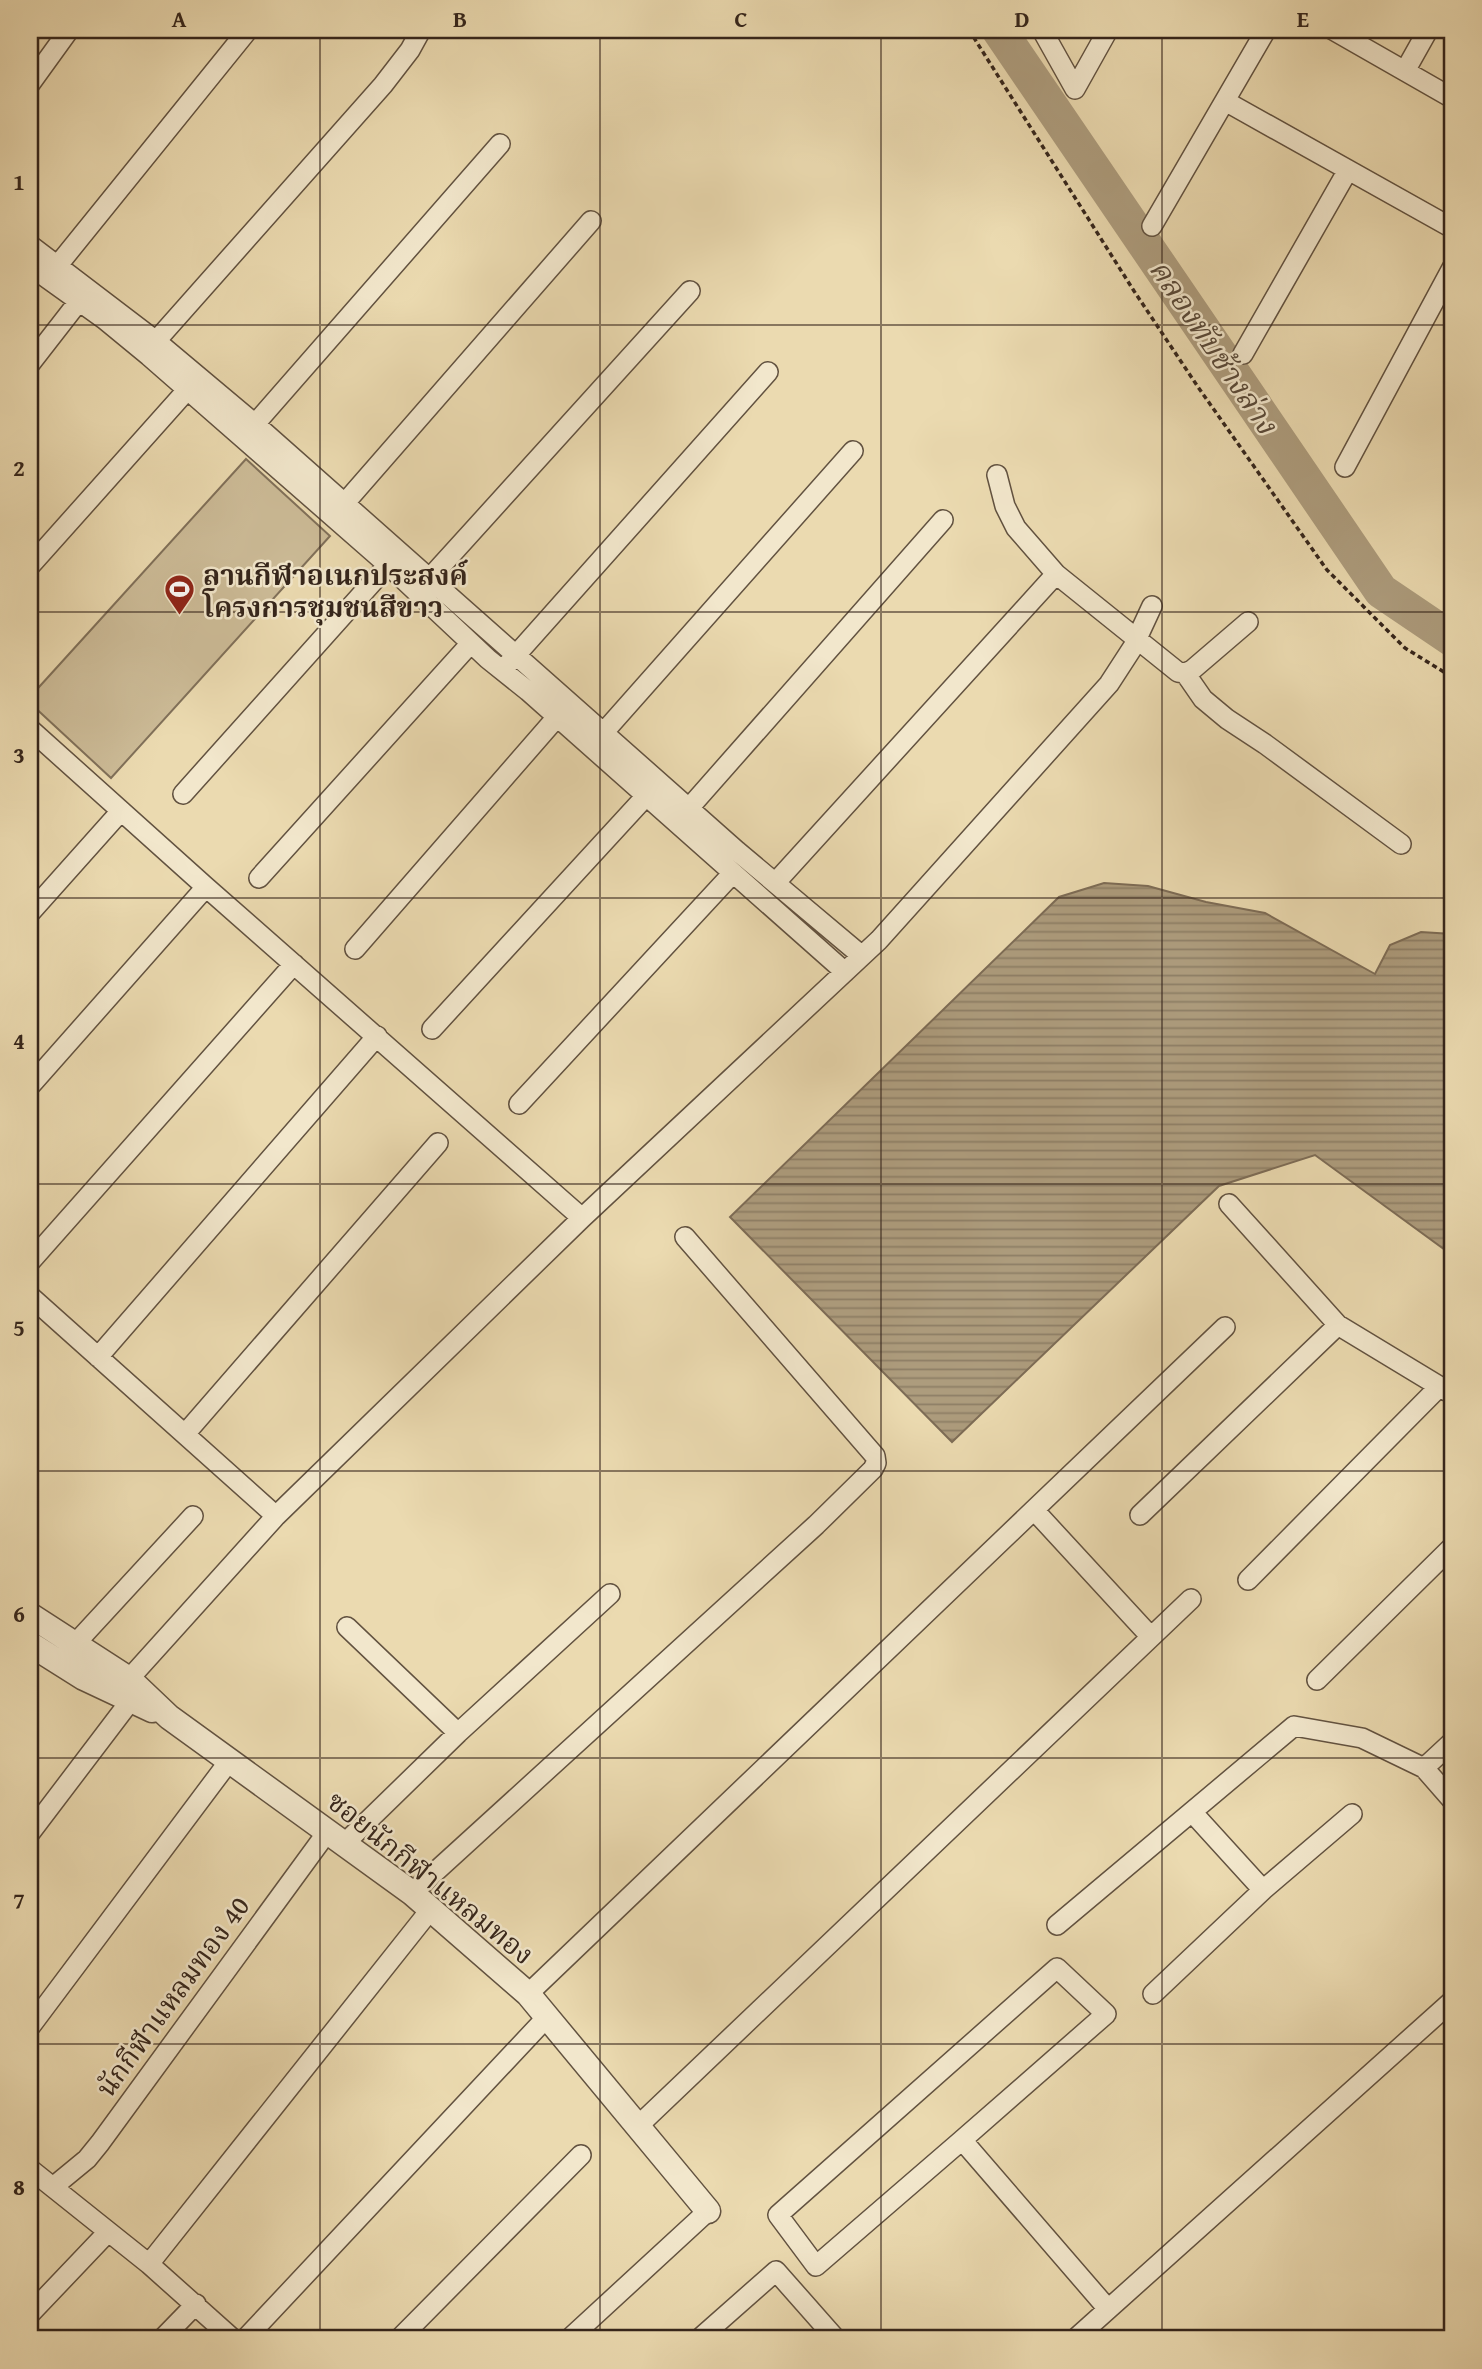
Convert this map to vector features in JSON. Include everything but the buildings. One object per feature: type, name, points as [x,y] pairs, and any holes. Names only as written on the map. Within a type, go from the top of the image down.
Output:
[{"type":"street","points":[[30,84],[69,30]]},
{"type":"street","points":[[58,265],[248,30]]},
{"type":"street","points":[[156,341],[383,85],[410,51],[421,30]]},
{"type":"street","points":[[1042,30],[1075,89],[1108,30]]},
{"type":"street","points":[[1152,226],[1266,30]]},
{"type":"street","points":[[1333,30],[1452,98]]},
{"type":"street","points":[[1405,71],[1428,30]]},
{"type":"street","points":[[1225,101],[1452,228]]},
{"type":"street","points":[[255,424],[500,144]]},
{"type":"street","points":[[1243,354],[1348,170]]},
{"type":"street","points":[[339,510],[591,221]]},
{"type":"street","points":[[30,245],[156,341],[193,384],[339,510],[430,578],[689,808],[862,956]]},
{"type":"street","points":[[30,266],[193,384],[255,424],[388,565],[471,643],[845,972]]},
{"type":"street","points":[[1345,467],[1452,268]]},
{"type":"street","points":[[430,578],[690,291]]},
{"type":"street","points":[[30,364],[79,301]]},
{"type":"street","points":[[503,671],[768,372]]},
{"type":"street","points":[[30,566],[193,384]]},
{"type":"street","points":[[604,732],[853,451]]},
{"type":"street","points":[[997,475],[1004,506],[1016,528],[1056,574],[1178,672],[1192,670],[1248,622]]},
{"type":"street","points":[[676,823],[943,520]]},
{"type":"street","points":[[183,794],[388,565]]},
{"type":"street","points":[[776,882],[1056,574]]},
{"type":"street","points":[[30,1833],[130,1690],[276,1516],[582,1218],[862,956],[905,912],[1110,684],[1152,606]]},
{"type":"street","points":[[259,878],[471,643]]},
{"type":"street","points":[[1185,673],[1203,699],[1227,719],[1401,844]]},
{"type":"street","points":[[355,949],[557,717]]},
{"type":"street","points":[[31,733],[582,1218]]},
{"type":"street","points":[[432,1029],[646,796]]},
{"type":"street","points":[[30,913],[121,811]]},
{"type":"street","points":[[519,1104],[733,873]]},
{"type":"street","points":[[30,1086],[206,887]]},
{"type":"street","points":[[30,1262],[294,964]]},
{"type":"street","points":[[98,1357],[377,1036]]},
{"type":"street","points":[[185,1434],[438,1143]]},
{"type":"street","points":[[1229,1204],[1338,1325],[1446,1390],[1248,1580]]},
{"type":"street","points":[[412,1893],[816,1525],[876,1463],[875,1455],[685,1237]]},
{"type":"street","points":[[30,1296],[276,1516]]},
{"type":"street","points":[[1140,1515],[1338,1325]]},
{"type":"street","points":[[528,1994],[1225,1327]]},
{"type":"street","points":[[1034,1510],[1151,1637]]},
{"type":"street","points":[[75,1644],[193,1516]]},
{"type":"street","points":[[1317,1681],[1452,1546]]},
{"type":"street","name":"นักกีฬาแหลมทอง 40","points":[[52,2187],[87,2159],[100,2143],[336,1837],[458,1734],[610,1594]]},
{"type":"street","points":[[638,2126],[1191,1599]]},
{"type":"street","name":"ซอยนักกีฬาแหลมทอง","points":[[30,1615],[75,1644],[130,1690],[412,1893],[528,1994],[708,2211]]},
{"type":"street","points":[[347,1628],[458,1734]]},
{"type":"street","name":"ซอยนักกีฬาแหลมทอง","points":[[30,1644],[84,1678],[130,1690]]},
{"type":"street","points":[[1057,1925],[1294,1726],[1362,1738],[1424,1768],[1452,1800]]},
{"type":"street","points":[[1424,1768],[1452,1742]]},
{"type":"street","points":[[30,2027],[230,1760]]},
{"type":"street","points":[[1192,1812],[1263,1890]]},
{"type":"street","points":[[1153,1994],[1263,1890],[1352,1814]]},
{"type":"street","points":[[149,2264],[431,1909]]},
{"type":"street","points":[[1057,1968],[1106,2014],[962,2140],[817,2266],[778,2215],[1057,1968]]},
{"type":"street","points":[[1075,2339],[1452,2001]]},
{"type":"street","points":[[245,2339],[547,2017]]},
{"type":"street","points":[[962,2140],[1108,2309]]},
{"type":"street","points":[[399,2339],[581,2155]]},
{"type":"street","points":[[30,2169],[149,2264],[233,2339]]},
{"type":"street","points":[[569,2339],[708,2211]]},
{"type":"street","points":[[30,2314],[108,2232]]},
{"type":"street","points":[[698,2339],[776,2271],[836,2339]]},
{"type":"street","points":[[162,2339],[196,2304]]},
{"type":"path","points":[[969,30],[1191,377],[1327,569],[1405,648],[1452,677]]},
{"type":"shaded area","name":"ลานกีฬาอเนกประสงค์ โครงการชุมชนสีขาว","points":[[246,459],[330,536],[111,778],[30,703],[30,697]]},
{"type":"shaded area","points":[[1104,883],[1148,886],[1206,902],[1265,913],[1375,974],[1390,945],[1421,932],[1452,934],[1452,1255],[1315,1155],[1219,1186],[952,1442],[730,1217],[1059,897]]},
{"type":"waterway","name":"คลองทับช้างล่าง","points":[[999,30],[1381,591],[1452,639]]},
{"type":"place","name":"ลานกีฬาอเนกประสงค์ โครงการชุมชนสีขาว","points":[[180,617]]}]
